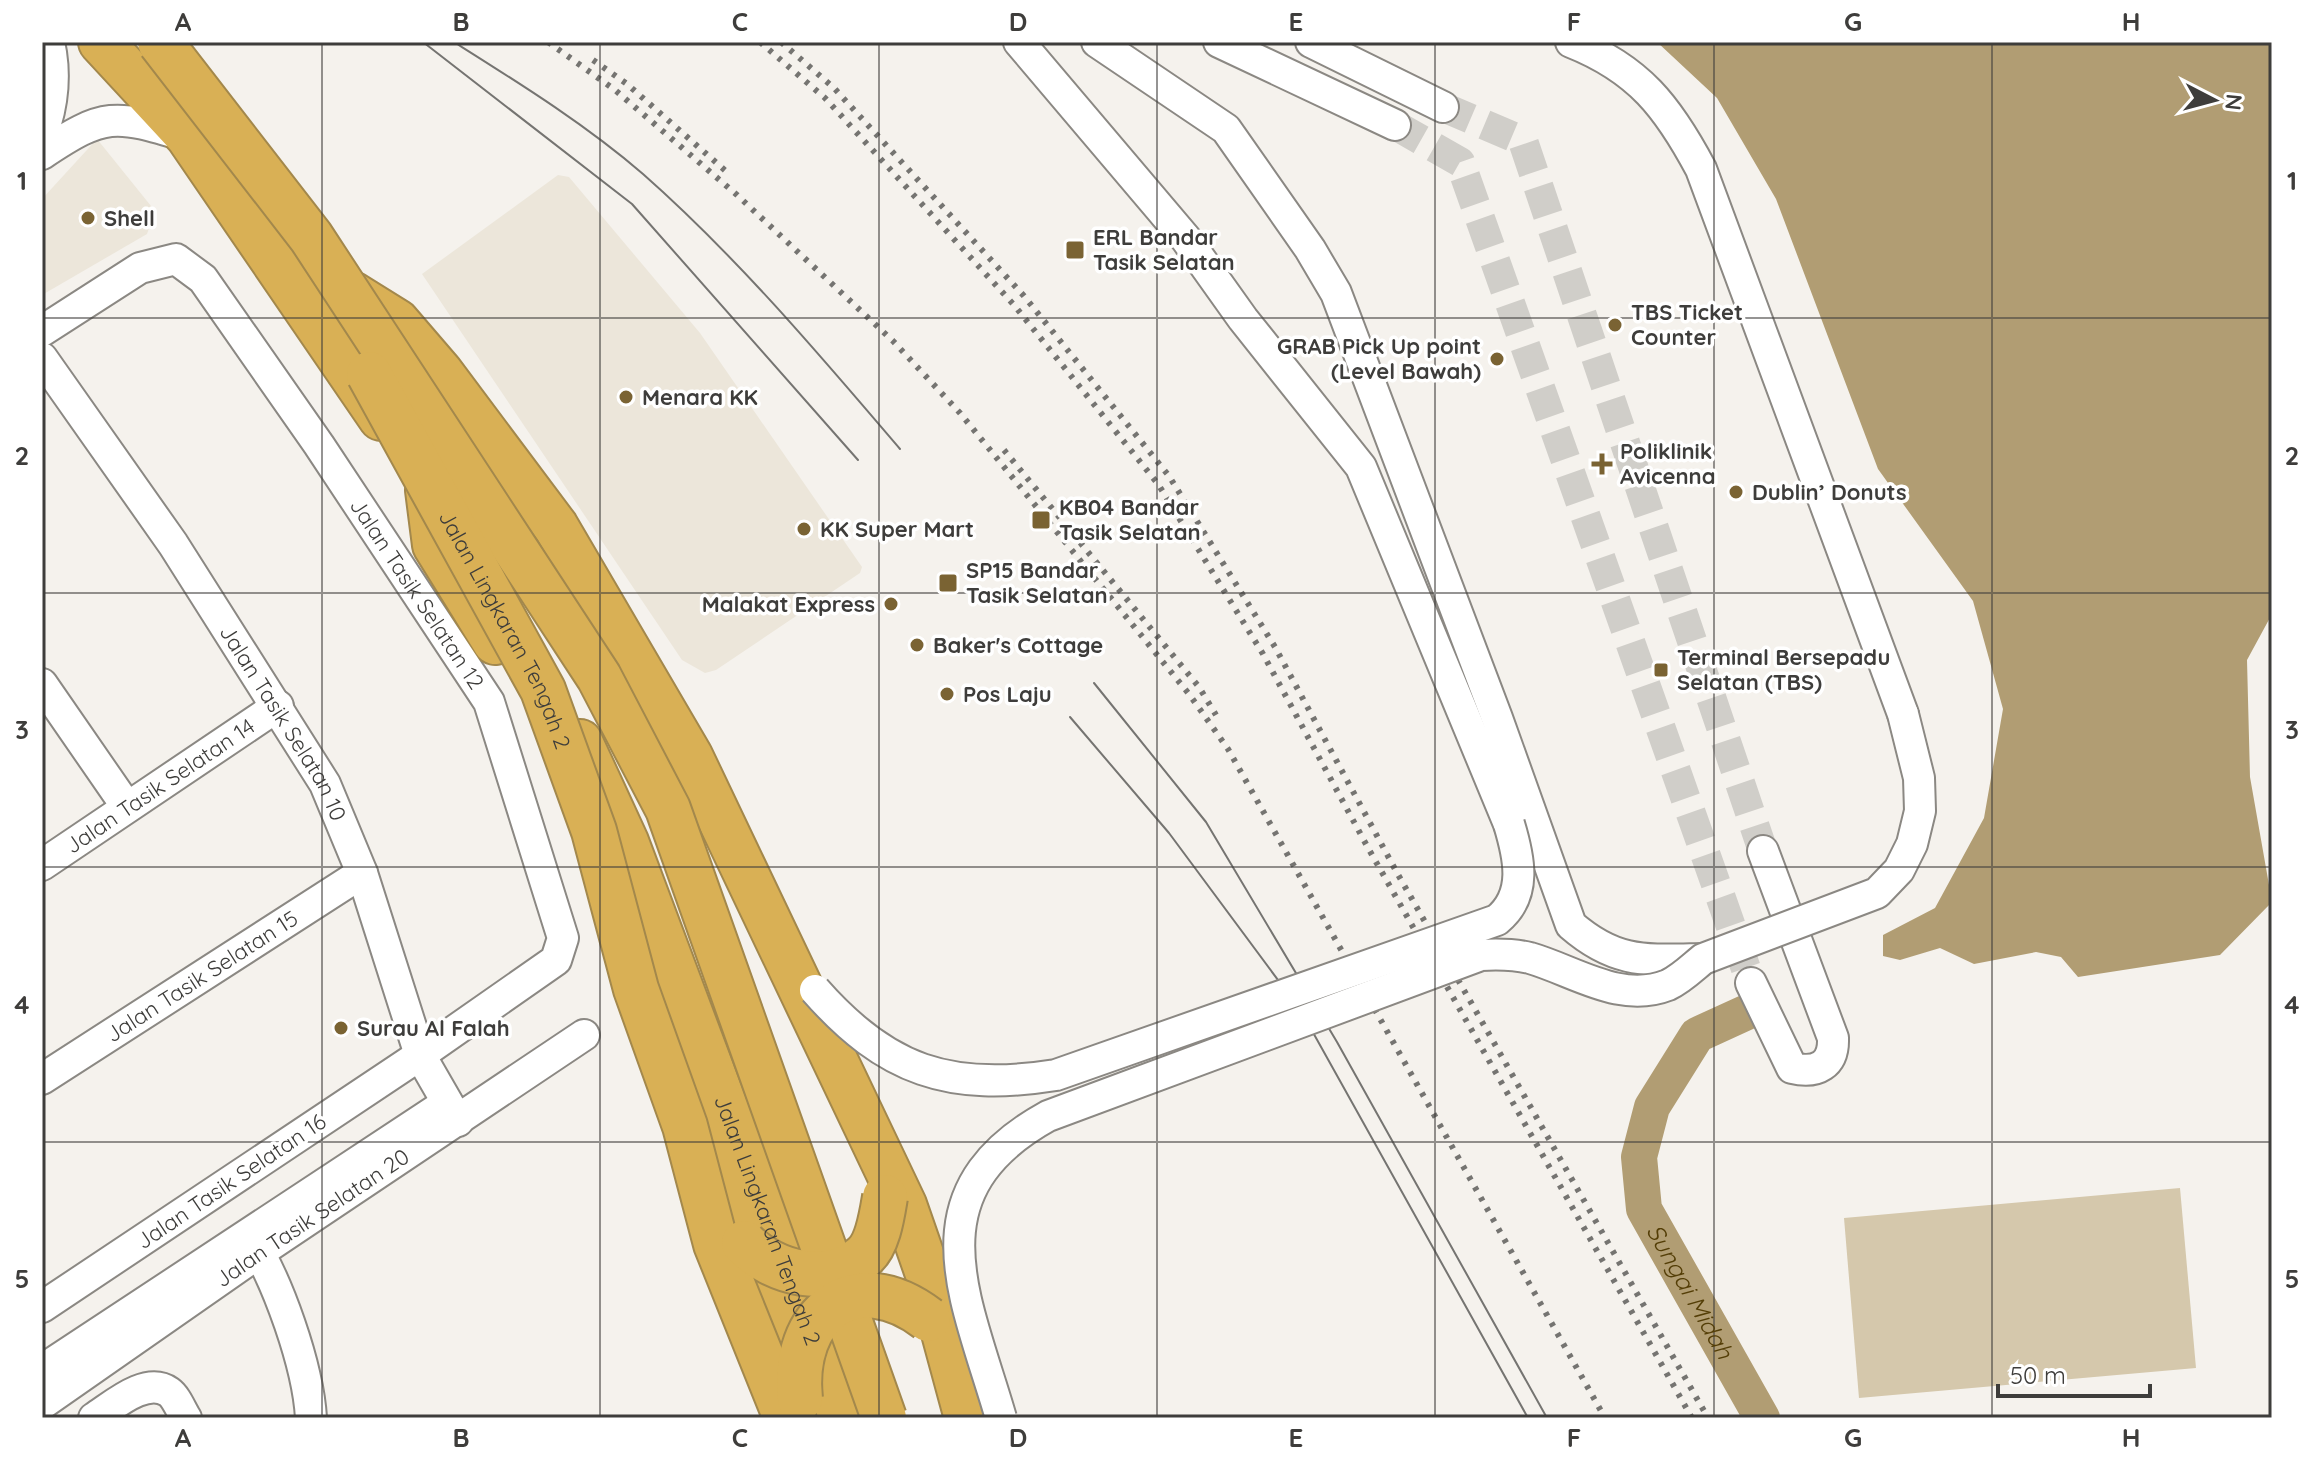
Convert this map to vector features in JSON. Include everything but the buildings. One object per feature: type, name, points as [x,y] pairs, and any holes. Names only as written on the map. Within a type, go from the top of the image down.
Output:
[{"type":"highway","name":"Jalan Lingkaran Tengah 2","points":[[101,42],[188,136],[428,490],[573,726],[626,842],[842,1418]]},
{"type":"highway","points":[[135,42],[298,245],[543,690],[594,831],[636,989],[685,1126],[716,1244],[797,1412]]},
{"type":"highway","points":[[160,42],[311,237],[599,677],[668,809],[884,1418]]},
{"type":"highway","name":"Jalan Lingkaran Tengah 2","points":[[176,42],[204,73],[352,294],[569,628],[647,762],[695,871],[899,1418]]},
{"type":"highway","points":[[352,294],[397,322],[440,372],[556,527],[690,756],[884,1182],[904,1205],[928,1274],[967,1418]]},
{"type":"highway","points":[[428,490],[435,545],[502,653],[551,742],[645,973],[744,1243],[797,1412]]},
{"type":"highway","points":[[744,1243],[760,1259],[790,1270],[820,1275],[835,1272],[865,1256],[880,1226],[884,1182]]},
{"type":"highway","points":[[797,1412],[800,1351],[809,1329],[830,1308],[847,1300],[877,1293],[904,1301],[928,1319],[953,1367]]},
{"type":"street","points":[[42,135],[49,118],[54,67],[49,42]]},
{"type":"street","points":[[690,756],[815,990],[844,1023],[872,1046],[928,1072],[998,1082],[1056,1075],[1497,920],[1514,899],[1519,884],[1518,855],[1509,824],[1361,467],[1243,319],[1186,239],[1019,42]]},
{"type":"street","points":[[1097,42],[1226,129],[1310,249],[1336,293],[1497,718],[1571,925],[1592,944],[1629,958],[1703,959]]},
{"type":"street","points":[[1219,42],[1395,125]]},
{"type":"street","points":[[1311,42],[1443,107]]},
{"type":"street","points":[[1001,1418],[960,1276],[958,1248],[961,1214],[978,1173],[1020,1132],[1048,1116],[1481,955],[1505,954],[1531,959],[1584,981],[1646,990],[1680,978],[1703,959],[1877,893],[1899,870],[1912,844],[1920,811],[1919,778],[1903,714],[1701,169],[1674,119],[1645,85],[1611,61],[1571,42]]},
{"type":"street","points":[[42,154],[80,129],[102,119],[148,124],[188,136]]},
{"type":"street","name":"Jalan Tasik Selatan 12","points":[[42,331],[140,268],[176,259],[203,279],[319,445],[489,702],[563,938],[561,951],[556,960],[420,1055]]},
{"type":"street","name":"Jalan Tasik Selatan 10","points":[[42,358],[159,522],[325,784],[362,873],[420,1055],[453,1112]]},
{"type":"street","points":[[42,684],[127,807]]},
{"type":"street","name":"Jalan Tasik Selatan 14","points":[[42,865],[278,706]]},
{"type":"street","points":[[1497,718],[1509,824]]},
{"type":"street","points":[[1751,983],[1792,1068],[1806,1071],[1828,1062],[1834,1051],[1833,1038],[1763,851]]},
{"type":"street","name":"Jalan Tasik Selatan 15","points":[[42,1079],[362,873]]},
{"type":"street","points":[[1736,942],[1792,923]]},
{"type":"street","name":"Jalan Tasik Selatan 20","points":[[42,1404],[292,1217],[453,1112],[584,1035]]},
{"type":"street","name":"Jalan Tasik Selatan 16","points":[[42,1307],[420,1055]]},
{"type":"street","points":[[254,1243],[298,1351],[311,1418]]},
{"type":"street","name":"Jalan Tasik Selatan 20","points":[[42,1370],[254,1243]]},
{"type":"street","points":[[94,1418],[142,1389],[154,1386],[170,1392],[186,1418]]},
{"type":"shaded area","points":[[1657,42],[2272,42],[2272,614],[2247,660],[2250,777],[2272,902],[2220,955],[2078,977],[2061,957],[2036,952],[1974,964],[1940,948],[1900,960],[1883,956],[1883,935],[1935,908],[1984,818],[2003,709],[1973,601],[1878,469],[1776,199],[1717,98]]},
{"type":"shaded area","points":[[97,139],[155,211],[147,234],[42,295],[42,199]]},
{"type":"shaded area","name":"Menara KK","points":[[558,175],[569,177],[700,333],[862,567],[860,573],[716,670],[705,673],[682,660],[422,274]]},
{"type":"shaded area","points":[[2180,1188],[2196,1368],[1859,1398],[1844,1218]]},
{"type":"waterway","name":"Sungai Midah","points":[[1745,1013],[1697,1035],[1652,1107],[1639,1157],[1644,1209],[1762,1418]]},
{"type":"tunnel","points":[[1443,107],[1523,141],[1763,851]]},
{"type":"tunnel","points":[[1395,125],[1460,162],[1751,983]]},
{"type":"tram line","points":[[423,42],[632,204],[858,460]]},
{"type":"tram line","points":[[454,42],[575,121],[677,205],[808,342],[900,449]]},
{"type":"tram line","points":[[1094,683],[1206,822],[1337,1042],[1547,1418]]},
{"type":"tram line","points":[[1070,717],[1169,833],[1301,1011],[1528,1418]]},
{"type":"railway","points":[[548,42],[615,90],[737,195],[893,341],[960,413],[1189,694],[1228,749],[1605,1418]]},
{"type":"railway","points":[[760,42],[825,98],[1014,305],[1158,484],[1263,654],[1367,846],[1692,1418]]},
{"type":"railway","points":[[781,42],[834,88],[1024,296],[1169,476],[1275,647],[1396,871],[1708,1418]]},
{"type":"railway","points":[[593,60],[627,84],[728,173]]},
{"type":"railway","points":[[1004,450],[1199,687],[1216,715]]},
{"type":"place","name":"Shell","points":[[88,218]]},
{"type":"place","name":"ERL Bandar Tasik Selatan","points":[[1075,250]]},
{"type":"place","name":"TBS Ticket Counter","points":[[1615,325]]},
{"type":"place","name":"GRAB Pick Up point (Level Bawah)","points":[[1497,359]]},
{"type":"place","name":"Menara KK","points":[[626,397]]},
{"type":"place","name":"Poliklinik Avicenna","points":[[1602,464]]},
{"type":"place","name":"Dublin’ Donuts","points":[[1736,492]]},
{"type":"place","name":"KB04 Bandar Tasik Selatan","points":[[1041,520]]},
{"type":"place","name":"KK Super Mart","points":[[804,529]]},
{"type":"place","name":"SP15 Bandar Tasik Selatan","points":[[948,583]]},
{"type":"place","name":"Malakat Express","points":[[891,604]]},
{"type":"place","name":"Baker's Cottage","points":[[917,645]]},
{"type":"place","name":"Terminal Bersepadu Selatan (TBS)","points":[[1661,670]]},
{"type":"place","name":"Pos Laju","points":[[947,694]]},
{"type":"place","name":"Surau Al Falah","points":[[341,1028]]}]
